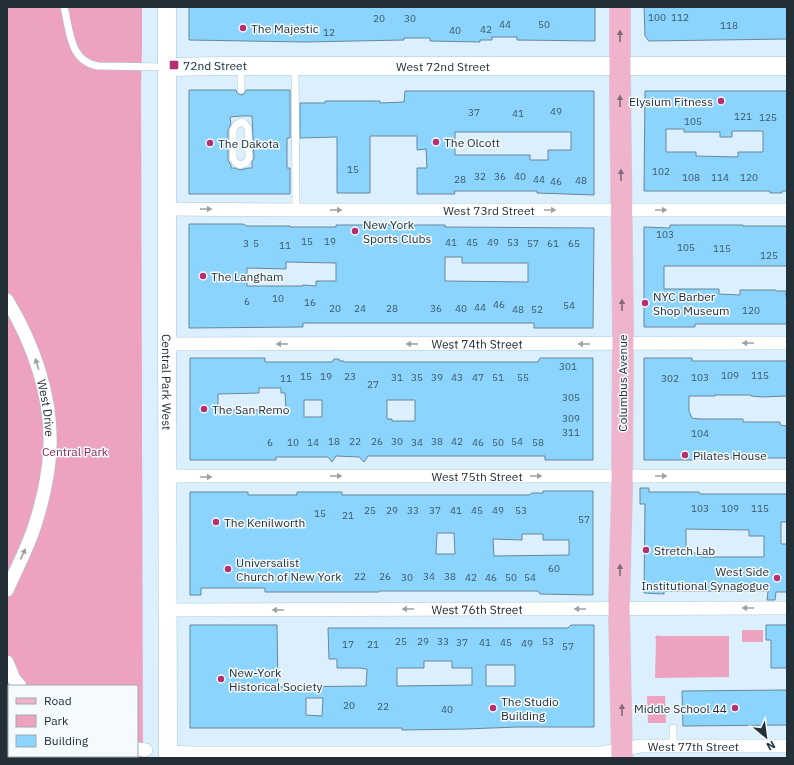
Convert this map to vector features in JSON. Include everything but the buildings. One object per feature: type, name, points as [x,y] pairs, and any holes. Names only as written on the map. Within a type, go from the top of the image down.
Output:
[{"type":"main road","name":"Central Park West","points":[[167,7],[168,755]]},
{"type":"main road","name":"Columbus Avenue","points":[[620,7],[623,344],[619,609],[622,754]]},
{"type":"main road","name":"West 72nd Street","points":[[167,67],[787,66]]},
{"type":"street","name":"West 73rd Street","points":[[167,209],[787,210]]},
{"type":"street","name":"West Drive","points":[[7,300],[24,331],[37,363],[48,415],[50,447],[46,483],[35,527],[7,590]]},
{"type":"street","name":"West 74th Street","points":[[167,344],[787,343]]},
{"type":"street","name":"West 75th Street","points":[[167,476],[787,476]]},
{"type":"street","name":"West 76th Street","points":[[168,610],[787,608]]},
{"type":"street","points":[[7,662],[14,679],[19,685]]},
{"type":"street","name":"West 77th Street","points":[[168,755],[193,753],[622,754],[641,746],[787,746]]},
{"type":"lane","name":"West 72nd Street","points":[[64,7],[75,51],[82,59],[91,65],[167,67]]},
{"type":"lane","points":[[241,66],[241,90]]},
{"type":"lane","points":[[295,66],[296,210]]},
{"type":"lane","points":[[241,119],[248,128],[249,158],[246,163],[240,165],[233,159],[233,130],[241,119]]},
{"type":"lane","points":[[674,728],[674,746]]},
{"type":"green space","name":"Central Park","points":[[7,7],[142,7],[143,758],[7,758]]},
{"type":"green space","points":[[742,630],[763,630],[763,642],[742,642]]},
{"type":"green space","points":[[658,635],[729,636],[729,677],[655,678],[655,637]]},
{"type":"green space","points":[[647,696],[665,696],[666,723],[648,723]]},
{"type":"place","name":"The Majestic","points":[[243,28]]},
{"type":"place","name":"72nd Street","points":[[174,65]]},
{"type":"place","name":"Elysium Fitness","points":[[721,101]]},
{"type":"place","name":"The Olcott","points":[[436,142]]},
{"type":"place","name":"The Dakota","points":[[210,143]]},
{"type":"place","name":"New York Sports Clubs","points":[[355,231]]},
{"type":"place","name":"The Langham","points":[[203,276]]},
{"type":"place","name":"NYC Barber Shop Museum","points":[[645,303]]},
{"type":"place","name":"The San Remo","points":[[204,409]]},
{"type":"place","name":"Pilates House","points":[[685,455]]},
{"type":"place","name":"The Kenilworth","points":[[216,522]]},
{"type":"place","name":"Stretch Lab","points":[[646,550]]},
{"type":"place","name":"Universalist Church of New York","points":[[228,569]]},
{"type":"place","name":"West Side Institutional Synagogue","points":[[777,578]]},
{"type":"place","name":"New-York Historical Society","points":[[221,679]]},
{"type":"place","name":"The Studio Building","points":[[493,708]]},
{"type":"place","name":"Middle School 44","points":[[735,708]]}]
